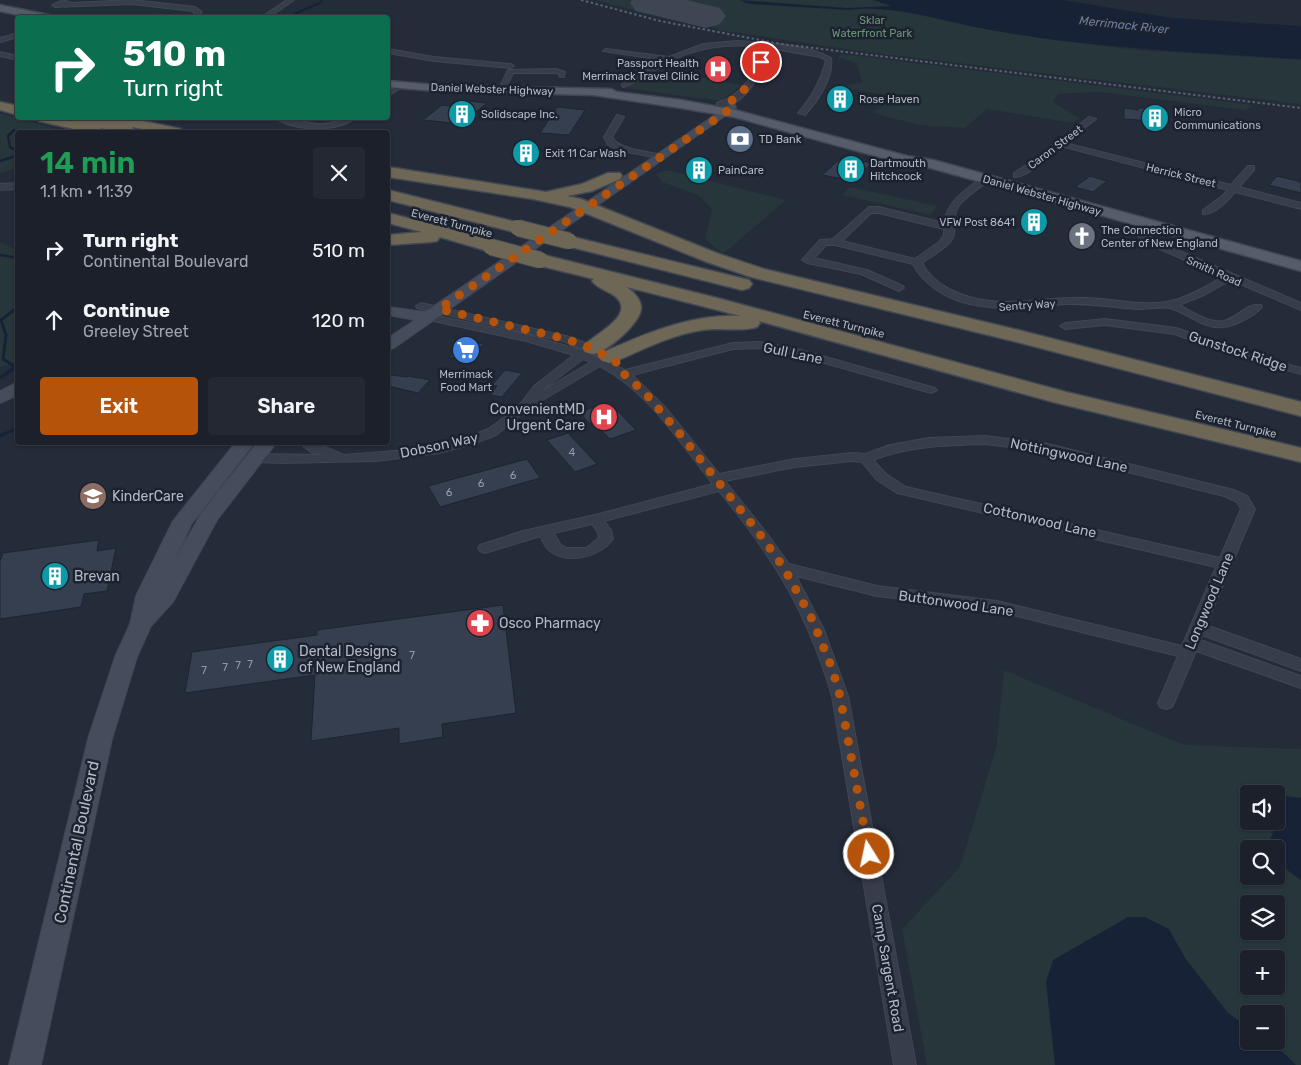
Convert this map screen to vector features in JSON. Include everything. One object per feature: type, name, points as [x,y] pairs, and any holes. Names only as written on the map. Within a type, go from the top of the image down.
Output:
[{"type":"highway","points":[[0,98],[15,102]]},
{"type":"highway","points":[[0,106],[15,109]]},
{"type":"highway","points":[[52,120],[95,130]]},
{"type":"highway","points":[[86,120],[129,130]]},
{"type":"highway","points":[[120,120],[167,130]]},
{"type":"highway","points":[[390,172],[533,194],[582,205],[713,258],[758,273],[1018,336],[1301,409]]},
{"type":"highway","points":[[533,194],[578,190],[614,176]]},
{"type":"highway","name":"Everett Turnpike","points":[[390,196],[510,237]]},
{"type":"highway","name":"Everett Turnpike","points":[[390,207],[1301,441]]},
{"type":"highway","points":[[390,219],[480,242],[510,237]]},
{"type":"highway","points":[[391,240],[418,237],[510,237],[551,248],[710,302],[875,348],[1052,395],[1301,455]]},
{"type":"highway","points":[[551,248],[620,290],[630,300],[631,312],[627,321],[595,356]]},
{"type":"highway","name":"Everett Turnpike","points":[[551,248],[1301,424]]},
{"type":"highway","points":[[595,356],[697,324],[729,322],[766,326],[826,340],[875,348]]},
{"type":"main road","points":[[0,8],[34,15]]},
{"type":"main road","name":"Daniel Webster Highway","points":[[390,84],[643,94],[724,108],[906,160],[928,163],[1301,266]]},
{"type":"main road","name":"Daniel Webster Highway","points":[[597,93],[724,108]]},
{"type":"main road","points":[[664,102],[694,110],[696,114],[693,123]]},
{"type":"main road","points":[[390,329],[551,248],[582,205],[614,176],[693,123],[724,108]]},
{"type":"main road","points":[[390,343],[510,237],[582,205],[661,157],[724,108]]},
{"type":"main road","points":[[390,302],[425,312]]},
{"type":"main road","points":[[390,311],[425,312]]},
{"type":"main road","points":[[0,398],[15,389]]},
{"type":"main road","name":"Continental Boulevard","points":[[25,1065],[100,739],[126,657],[141,624],[147,596],[183,521],[260,446]]},
{"type":"street","points":[[268,15],[291,0]]},
{"type":"street","points":[[70,4],[156,3],[195,9],[198,11],[199,15]]},
{"type":"street","points":[[0,40],[15,36]]},
{"type":"street","points":[[624,85],[689,50],[720,42],[766,46],[816,54],[829,59],[816,95],[802,113]]},
{"type":"street","points":[[724,108],[752,80],[764,57],[766,46]]},
{"type":"street","points":[[390,51],[556,71],[563,73],[562,76]]},
{"type":"street","points":[[606,51],[671,59]]},
{"type":"street","points":[[0,54],[15,57]]},
{"type":"street","points":[[418,56],[406,61],[426,66],[463,68],[470,62]]},
{"type":"street","points":[[503,89],[512,66]]},
{"type":"street","points":[[390,93],[402,85]]},
{"type":"street","points":[[620,116],[608,137],[610,143],[620,148],[661,157]]},
{"type":"street","name":"Caron Street","points":[[1017,175],[1044,158],[1092,119]]},
{"type":"street","points":[[288,120],[322,128],[333,126],[346,120]]},
{"type":"street","name":"Herrick Street","points":[[1060,144],[1301,206]]},
{"type":"street","points":[[1206,212],[1224,199],[1251,168]]},
{"type":"street","points":[[900,288],[864,272],[807,260],[823,242],[835,242],[917,262],[942,244],[949,236],[950,214],[959,199],[964,197],[980,177]]},
{"type":"street","points":[[0,187],[15,186]]},
{"type":"street","points":[[835,242],[869,210],[879,210],[948,227]]},
{"type":"street","name":"Smith Road","points":[[1147,224],[1141,230],[1141,234],[1149,240],[1229,277],[1301,307]]},
{"type":"street","name":"Sentry Way","points":[[917,262],[923,274],[950,295],[982,305],[1017,307],[1086,301],[1146,306],[1170,304],[1182,301],[1229,277]]},
{"type":"street","points":[[1170,304],[1184,313],[1214,323],[1225,324],[1257,307]]},
{"type":"street","name":"Camp Sargent Road","points":[[425,312],[595,356],[624,374],[646,394],[750,521],[784,568],[812,619],[832,668],[840,696],[905,1065]]},
{"type":"street","name":"Gunstock Ridge","points":[[1176,331],[1184,313]]},
{"type":"street","name":"Gunstock Ridge","points":[[1065,326],[1105,322],[1176,331],[1253,358],[1301,371]]},
{"type":"street","name":"Gull Lane","points":[[624,374],[733,346],[759,345],[797,352],[931,390]]},
{"type":"street","name":"Dobson Way","points":[[525,405],[529,396],[538,388],[595,356]]},
{"type":"street","name":"Dobson Way","points":[[260,446],[329,460],[429,450],[480,437],[499,428],[525,405],[595,356]]},
{"type":"street","name":"Nottingwood Lane","points":[[485,548],[547,530],[595,520],[718,482],[795,463],[852,457],[866,458],[890,449],[929,442],[971,440],[1015,442],[1074,454],[1214,488],[1242,499]]},
{"type":"street","name":"Dobson Way","points":[[309,445],[315,449],[335,455],[373,457]]},
{"type":"street","name":"Cottonwood Lane","points":[[866,458],[879,476],[889,484],[902,490],[1225,564]]},
{"type":"street","name":"Longwood Lane","points":[[1166,703],[1248,509],[1242,499]]},
{"type":"street","points":[[547,530],[548,539],[552,546],[567,553],[582,553],[596,548],[606,539],[604,530],[595,520]]},
{"type":"street","name":"Buttonwood Lane","points":[[784,568],[877,591],[997,606],[1189,648],[1301,682]]},
{"type":"street","points":[[1198,628],[1301,665]]},
{"type":"green space","name":"Sklar Waterfront Park","points":[[595,0],[877,0],[974,27],[1054,40],[1138,50],[1301,60],[1301,104],[866,52],[718,30]]},
{"type":"green space","points":[[842,54],[1253,105],[1246,110],[1099,92],[1058,94],[1053,102],[1079,118],[1073,123],[987,109],[965,128],[919,125],[872,113],[896,97],[839,87],[862,82],[857,63],[837,57]]},
{"type":"green space","points":[[661,70],[742,85],[721,101],[626,88]]},
{"type":"green space","points":[[0,113],[15,117],[15,120],[25,120],[60,130],[15,130],[15,169],[0,173]]},
{"type":"green space","points":[[667,170],[786,200],[723,254],[705,239],[712,209],[698,195],[662,182],[656,174]]},
{"type":"green space","points":[[850,187],[938,206],[930,215],[842,195]]},
{"type":"green space","points":[[0,242],[15,250],[15,363],[0,367]]},
{"type":"green space","points":[[1004,670],[1184,745],[1301,749],[1301,1065],[927,1065],[902,929],[960,867],[996,748]]},
{"type":"water","name":"Merrimack River","points":[[739,0],[847,8],[891,6],[873,0],[1062,0],[1172,18],[1301,26],[1301,59],[1170,51],[1072,42],[1000,32],[891,10],[849,10],[749,4]]},
{"type":"water","points":[[1285,796],[1301,798],[1301,880],[1285,868],[1285,840],[1270,840],[1274,830],[1285,830]]},
{"type":"water","points":[[1128,917],[1145,917],[1169,929],[1185,958],[1228,1013],[1240,1022],[1240,1050],[1279,1050],[1296,1065],[1055,1065],[1046,982],[1053,960]]},
{"type":"building","name":"Solidscape Inc.","points":[[459,100],[487,103],[461,124],[423,120],[442,105],[450,106]]},
{"type":"building","points":[[557,107],[585,110],[569,135],[540,133]]},
{"type":"building","name":"Micro Communications","points":[[1124,108],[1138,110],[1138,108],[1147,108],[1168,112],[1168,122],[1124,119]]},
{"type":"building","name":"Exit 11 Car Wash","points":[[527,147],[542,151],[526,159],[511,155]]},
{"type":"building","name":"Dartmouth Hitchcock","points":[[842,157],[872,163],[853,181],[822,175]]},
{"type":"building","points":[[1090,176],[1107,181],[1093,192],[1075,187]]},
{"type":"building","points":[[1277,176],[1301,182],[1301,193],[1269,185]]},
{"type":"building","name":"Merrimack Food Mart","points":[[468,340],[484,344],[465,361],[449,357]]},
{"type":"building","points":[[505,370],[522,373],[502,397],[490,395],[497,386],[492,385]]},
{"type":"building","points":[[390,376],[408,376],[430,380],[418,393],[390,386]]},
{"type":"building","name":"ConvenientMD Urgent Care","points":[[609,402],[636,430],[610,439],[594,423],[590,424],[579,412]]},
{"type":"building","points":[[568,433],[597,464],[575,472],[547,440]]},
{"type":"building","points":[[527,459],[540,478],[440,507],[428,486]]},
{"type":"building","name":"Brevan","points":[[99,540],[97,551],[116,548],[107,591],[84,594],[81,607],[0,619],[0,561],[3,553]]},
{"type":"building","points":[[503,605],[516,713],[442,724],[443,737],[399,744],[399,728],[311,741],[315,675],[185,693],[192,652],[317,635],[317,630]]},
{"type":"waterway","points":[[294,15],[320,3],[322,0]]},
{"type":"waterway","points":[[14,130],[8,136],[10,147],[15,150]]},
{"type":"waterway","points":[[0,161],[15,156]]},
{"type":"waterway","points":[[0,255],[15,258]]},
{"type":"waterway","points":[[15,309],[1,320],[6,335],[3,359],[15,366]]},
{"type":"waterway","points":[[0,378],[15,368]]},
{"type":"waterway","points":[[0,436],[15,429]]},
{"type":"taxiway","points":[[658,11],[669,8]]},
{"type":"runway","points":[[649,3],[706,16]]},
{"type":"railway","points":[[581,0],[660,21],[781,44],[1301,108]]},
{"type":"place","name":"Passport Health Merrimack Travel Clinic","points":[[718,69]]},
{"type":"place","name":"Rose Haven","points":[[840,99]]},
{"type":"place","name":"Solidscape Inc.","points":[[462,114]]},
{"type":"place","name":"Micro Communications","points":[[1155,118]]},
{"type":"place","name":"TD Bank","points":[[740,139]]},
{"type":"place","name":"Exit 11 Car Wash","points":[[526,153]]},
{"type":"place","name":"Dartmouth Hitchcock","points":[[851,169]]},
{"type":"place","name":"PainCare","points":[[699,170]]},
{"type":"place","name":"VFW Post 8641","points":[[1034,222]]},
{"type":"place","name":"The Connection Center of New England","points":[[1082,236]]},
{"type":"place","name":"Merrimack Food Mart","points":[[466,350]]},
{"type":"place","name":"ConvenientMD Urgent Care","points":[[604,417]]},
{"type":"place","name":"KinderCare","points":[[93,496]]},
{"type":"place","name":"Brevan","points":[[55,576]]},
{"type":"place","name":"Osco Pharmacy","points":[[480,623]]},
{"type":"place","name":"Dental Designs of New England","points":[[280,659]]},
{"type":"route","points":[[761,62],[746,88],[728,104],[731,107],[726,112],[439,309],[566,339],[592,348],[615,360],[621,365],[624,374],[646,394],[680,434],[750,521],[784,568],[803,602],[823,643],[832,668],[849,740],[869,854]]}]
